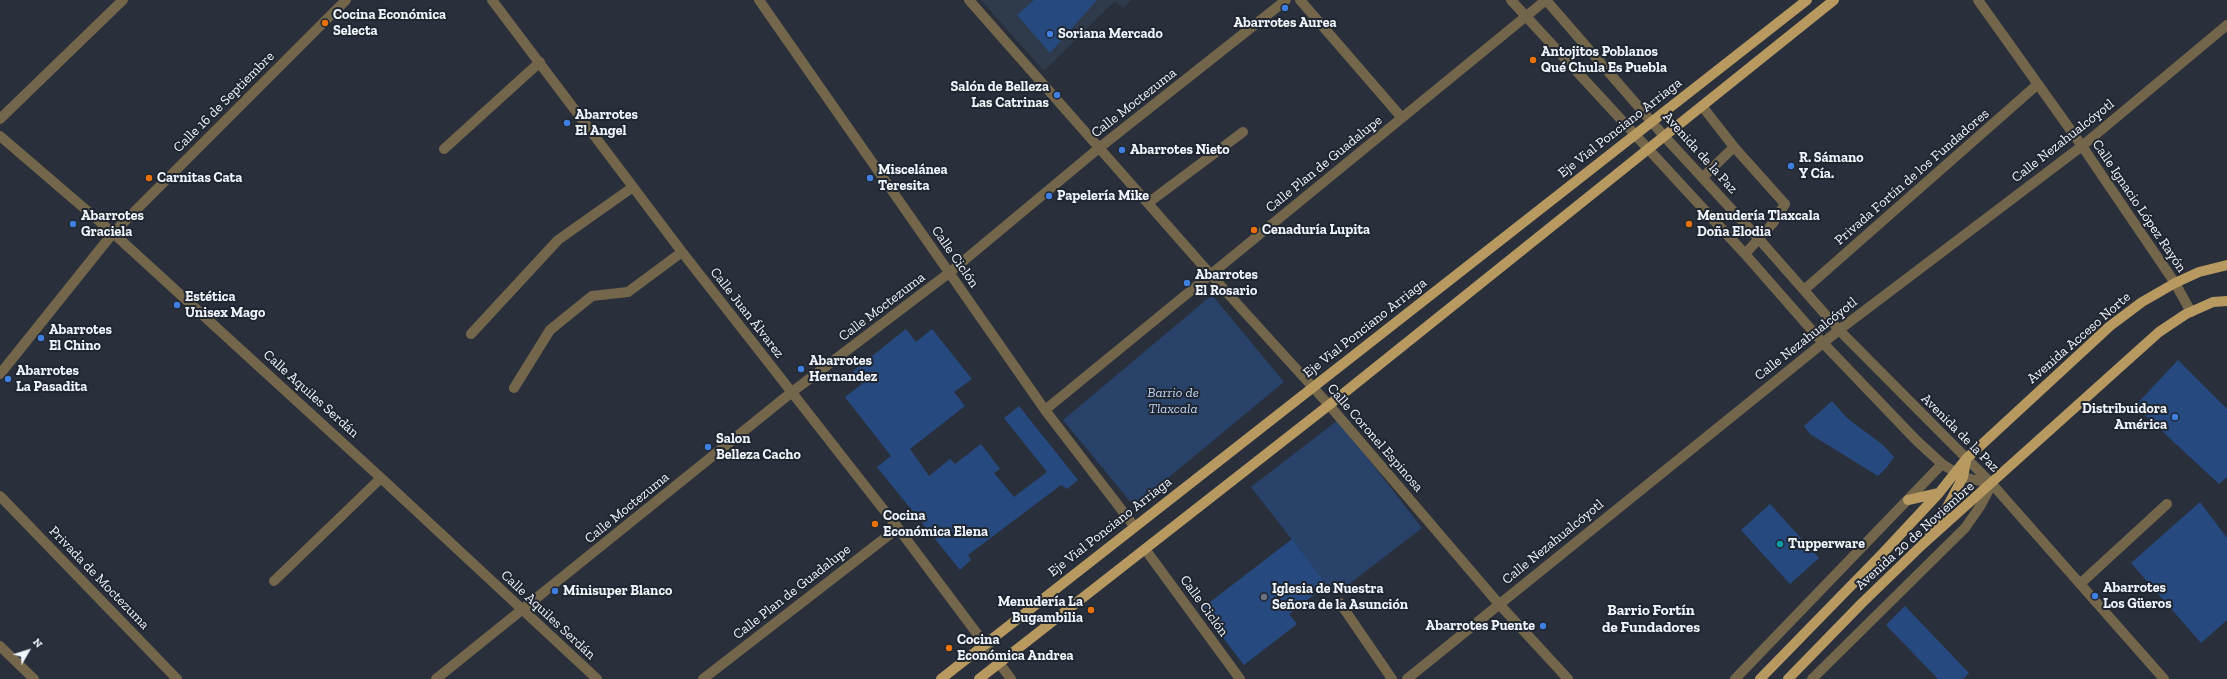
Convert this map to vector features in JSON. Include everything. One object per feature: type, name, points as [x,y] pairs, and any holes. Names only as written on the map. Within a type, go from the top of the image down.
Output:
[{"type":"main road","name":"Eje Vial Ponciano Arriaga","points":[[941,679],[1134,526],[1807,0]]},
{"type":"main road","points":[[979,679],[1329,405],[1834,0]]},
{"type":"main road","name":"Avenida Acceso Norte","points":[[1966,459],[2110,326],[2142,302],[2198,272],[2226,264]]},
{"type":"main road","points":[[1992,484],[2159,332],[2191,312],[2213,302],[2227,301]]},
{"type":"main road","name":"Avenida 20 de Noviembre","points":[[1760,679],[1939,493],[1959,475],[1966,459]]},
{"type":"main road","points":[[1923,544],[1946,509],[1959,475]]},
{"type":"main road","name":"Avenida 20 de Noviembre","points":[[1788,679],[1862,603],[1923,544],[1992,484]]},
{"type":"main road","points":[[1908,500],[1939,493]]},
{"type":"street","points":[[0,119],[123,0]]},
{"type":"street","name":"Calle 16 de Septiembre","points":[[0,374],[113,233],[346,0]]},
{"type":"street","name":"Calle Juan Álvarez","points":[[492,0],[682,252],[898,528],[1011,679]]},
{"type":"street","name":"Calle Ciclón","points":[[759,0],[1045,410],[1134,526]]},
{"type":"street","name":"Calle Coronel Espinosa","points":[[969,0],[1211,275],[1313,386],[1499,604],[1568,679]]},
{"type":"street","name":"Calle Moctezuma","points":[[436,679],[523,611],[792,392],[949,273],[1100,148],[1286,0]]},
{"type":"street","points":[[1300,0],[1402,118]]},
{"type":"street","name":"Avenida de la Paz","points":[[1511,0],[1745,254],[1823,343],[1916,440],[1942,464],[1959,475],[1992,484]]},
{"type":"street","name":"Calle Plan de Guadalupe","points":[[1045,410],[1546,0]]},
{"type":"street","name":"Avenida de la Paz","points":[[1546,0],[1664,136],[1703,177],[1839,330],[1992,484]]},
{"type":"street","name":"Calle Ignacio López Rayón","points":[[1978,0],[2082,146],[2175,283],[2191,312]]},
{"type":"street","name":"Calle Nezahualcóyotl","points":[[1407,679],[1839,330],[2082,146],[2227,25]]},
{"type":"street","points":[[444,149],[540,62]]},
{"type":"street","name":"Privada Fortín de los Fundadores","points":[[1804,290],[2038,84]]},
{"type":"street","points":[[1702,106],[1734,147],[1785,204],[1773,223],[1745,254]]},
{"type":"street","points":[[1148,203],[1243,132]]},
{"type":"street","name":"Calle Aquiles Serdán","points":[[0,136],[113,233],[381,478],[597,679]]},
{"type":"street","points":[[1703,177],[1734,147]]},
{"type":"street","points":[[470,334],[558,240],[634,187]]},
{"type":"street","points":[[514,388],[550,330],[592,296],[628,292],[682,252]]},
{"type":"street","name":"Avenida 20 de Noviembre","points":[[1735,679],[1942,464]]},
{"type":"street","points":[[274,582],[381,478]]},
{"type":"street","points":[[1992,484],[2081,582],[2164,679]]},
{"type":"street","name":"Avenida 20 de Noviembre","points":[[1812,679],[1965,528],[1979,508],[1992,484]]},
{"type":"street","name":"Privada de Moctezuma","points":[[0,496],[177,679]]},
{"type":"street","points":[[2081,582],[2167,504]]},
{"type":"street","name":"Calle Plan de Guadalupe","points":[[703,679],[898,528]]},
{"type":"street","name":"Calle Ciclón","points":[[1146,549],[1240,679]]},
{"type":"street","points":[[1340,603],[1392,679]]},
{"type":"street","points":[[0,646],[34,679]]},
{"type":"shaded area","points":[[981,0],[1132,0],[1123,8],[1115,1],[1044,71]]},
{"type":"green space","name":"Barrio de Tlaxcala","points":[[1212,295],[1284,382],[1134,506],[1063,420]]},
{"type":"green space","points":[[1338,420],[1422,528],[1335,595],[1251,487]]},
{"type":"building","name":"Soriana Mercado","points":[[1034,0],[1097,0],[1050,53],[1017,15]]},
{"type":"building","points":[[906,329],[916,342],[932,329],[972,379],[954,392],[965,406],[910,449],[929,476],[950,459],[955,464],[981,444],[1000,469],[994,473],[1014,497],[1047,472],[1004,418],[1019,406],[1078,480],[1067,489],[1061,485],[968,555],[971,560],[960,570],[877,467],[891,456],[845,397],[862,384],[852,372]]},
{"type":"building","points":[[2178,360],[2227,409],[2227,477],[2219,484],[2135,406]]},
{"type":"building","points":[[1832,401],[1847,418],[1883,445],[1894,457],[1878,476],[1810,434],[1804,426]]},
{"type":"building","points":[[2200,502],[2227,538],[2227,620],[2201,643],[2131,563]]},
{"type":"building","name":"Tupperware","points":[[1770,504],[1819,558],[1790,584],[1741,530]]},
{"type":"building","name":"Iglesia de Nuestra Señora de la Asunción","points":[[1292,539],[1327,585],[1289,614],[1297,624],[1244,665],[1201,609]]},
{"type":"building","points":[[1905,606],[1969,673],[1963,679],[1938,679],[1886,625]]},
{"type":"place","name":"Abarrotes Aurea","points":[[1285,8]]},
{"type":"place","name":"Cocina Económica Selecta","points":[[325,23]]},
{"type":"place","name":"Soriana Mercado","points":[[1050,34]]},
{"type":"place","name":"Antojitos Poblanos Qué Chula Es Puebla","points":[[1533,60]]},
{"type":"place","name":"Salón de Belleza Las Catrinas","points":[[1057,95]]},
{"type":"place","name":"Abarrotes El Angel","points":[[567,123]]},
{"type":"place","name":"Abarrotes Nieto","points":[[1122,150]]},
{"type":"place","name":"R. Sámano Y Cía.","points":[[1791,166]]},
{"type":"place","name":"Carnitas Cata","points":[[149,178]]},
{"type":"place","name":"Miscelánea Teresita","points":[[870,178]]},
{"type":"place","name":"Papelería Mike","points":[[1049,196]]},
{"type":"place","name":"Abarrotes Graciela","points":[[73,224]]},
{"type":"place","name":"Menudería Tlaxcala Doña Elodia","points":[[1689,224]]},
{"type":"place","name":"Cenaduría Lupita","points":[[1254,230]]},
{"type":"place","name":"Abarrotes El Rosario","points":[[1187,283]]},
{"type":"place","name":"Estética Unisex Mago","points":[[177,305]]},
{"type":"place","name":"Abarrotes El Chino","points":[[41,338]]},
{"type":"place","name":"Abarrotes Hernandez","points":[[801,369]]},
{"type":"place","name":"Abarrotes La Pasadita","points":[[8,379]]},
{"type":"place","name":"Distribuidora América","points":[[2175,417]]},
{"type":"place","name":"Salon Belleza Cacho","points":[[708,447]]},
{"type":"place","name":"Cocina Económica Elena","points":[[875,524]]},
{"type":"place","name":"Tupperware","points":[[1780,544]]},
{"type":"place","name":"Minisuper Blanco","points":[[555,591]]},
{"type":"place","name":"Abarrotes Los Güeros","points":[[2095,596]]},
{"type":"place","name":"Iglesia de Nuestra Señora de la Asunción","points":[[1264,597]]},
{"type":"place","name":"Menudería La Bugambilia","points":[[1091,610]]},
{"type":"place","name":"Abarrotes Puente","points":[[1543,626]]},
{"type":"place","name":"Cocina Económica Andrea","points":[[949,648]]},
{"type":"district","name":"Barrio Fortín de Fundadores","points":[[1651,620]]}]
